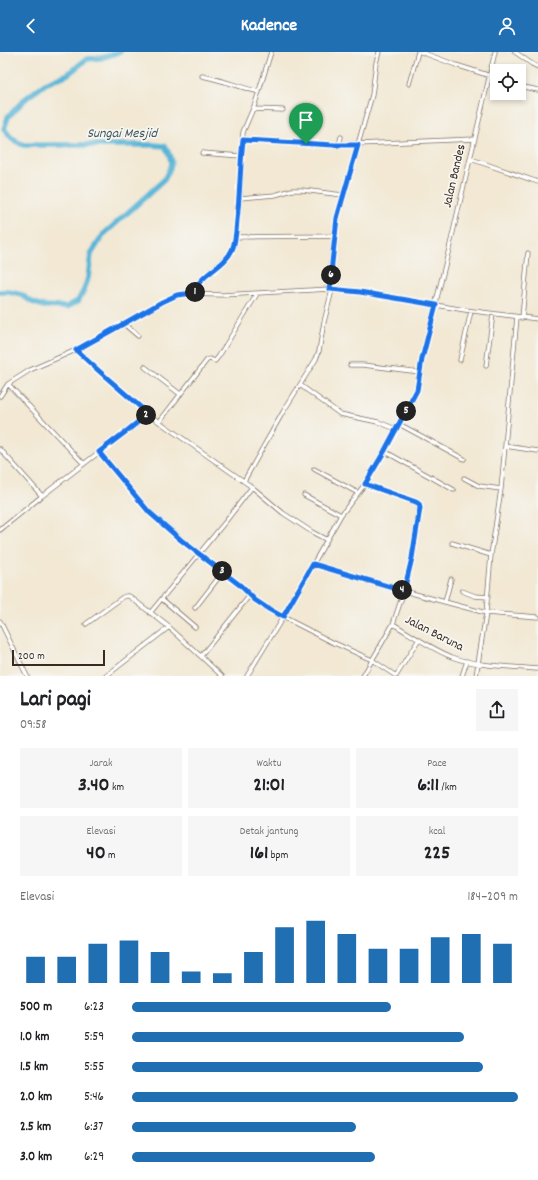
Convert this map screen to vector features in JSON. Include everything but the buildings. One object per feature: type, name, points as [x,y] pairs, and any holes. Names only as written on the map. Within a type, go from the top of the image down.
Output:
[{"type":"street","points":[[194,293],[200,281],[229,255],[234,246],[240,198],[243,132],[259,92],[271,52]]},
{"type":"street","points":[[244,481],[283,412],[314,363],[319,351],[331,289],[337,218],[372,95],[379,52]]},
{"type":"street","points":[[409,84],[420,52],[489,75]]},
{"type":"street","name":"Jalan Bandes","points":[[247,676],[283,617],[341,515],[365,484],[417,390],[495,52]]},
{"type":"street","points":[[515,52],[522,54],[532,64],[538,67]]},
{"type":"street","points":[[202,76],[225,81],[259,92]]},
{"type":"street","points":[[526,87],[538,90]]},
{"type":"street","points":[[253,109],[283,110]]},
{"type":"street","points":[[304,126],[310,126],[311,128],[306,144]]},
{"type":"street","points":[[339,145],[341,136]]},
{"type":"street","points":[[243,140],[306,144],[358,145],[474,139]]},
{"type":"street","points":[[202,153],[241,156]]},
{"type":"street","points":[[471,159],[538,182]]},
{"type":"street","points":[[240,198],[275,195],[292,190],[343,195]]},
{"type":"street","points":[[235,237],[335,236]]},
{"type":"street","points":[[522,318],[528,253]]},
{"type":"street","points":[[0,396],[8,384],[30,370],[76,350],[177,295],[194,293],[211,295],[257,294],[331,289],[360,292],[471,311],[538,320]]},
{"type":"street","points":[[159,422],[207,360],[210,359],[215,361],[219,356],[257,294]]},
{"type":"street","points":[[460,360],[471,311]]},
{"type":"street","points":[[486,366],[493,314]]},
{"type":"street","points":[[476,676],[486,613],[491,555],[506,446],[517,317]]},
{"type":"street","points":[[124,324],[138,336]]},
{"type":"street","points":[[76,350],[148,414],[244,481],[283,513],[327,540]]},
{"type":"street","points":[[350,365],[363,365],[420,372]]},
{"type":"street","points":[[145,367],[180,394]]},
{"type":"street","points":[[8,384],[84,464]]},
{"type":"street","points":[[300,385],[340,414],[378,422],[396,429]]},
{"type":"street","points":[[0,530],[148,414]]},
{"type":"street","points":[[399,424],[464,458]]},
{"type":"street","points":[[506,446],[538,451]]},
{"type":"street","points":[[0,449],[42,496]]},
{"type":"street","points":[[99,452],[149,512],[181,540],[200,553],[267,608],[332,642],[372,660],[396,676],[419,639]]},
{"type":"street","points":[[384,452],[454,490]]},
{"type":"street","points":[[314,469],[358,494]]},
{"type":"street","points":[[464,478],[479,486],[501,489]]},
{"type":"street","points":[[363,676],[392,624],[404,591],[412,558],[420,508],[419,504],[416,502],[365,484]]},
{"type":"street","points":[[150,613],[252,487]]},
{"type":"street","points":[[304,495],[341,515]]},
{"type":"street","points":[[452,543],[491,555]]},
{"type":"street","points":[[313,564],[486,613],[538,617]]},
{"type":"street","points":[[196,608],[222,572]]},
{"type":"street","points":[[445,602],[451,579]]},
{"type":"street","points":[[462,591],[475,596],[488,597]]},
{"type":"street","points":[[201,656],[250,595]]},
{"type":"street","points":[[86,624],[126,596],[129,596],[169,627],[222,676]]},
{"type":"street","points":[[162,599],[195,628]]},
{"type":"street","points":[[0,622],[27,676]]},
{"type":"street","name":"Jalan Baruna","points":[[392,624],[450,656],[466,661],[478,664],[538,669]]},
{"type":"street","points":[[106,676],[169,627]]},
{"type":"street","points":[[462,676],[466,661]]},
{"type":"waterway","name":"Sungai Mesjid","points":[[0,292],[9,292],[22,295],[32,302],[43,306],[67,307],[78,301],[88,278],[91,254],[104,234],[164,180],[169,171],[171,160],[165,146],[23,145],[12,139],[4,129],[8,117],[25,99],[45,84],[68,74],[87,59],[101,58],[120,52]]},
{"type":"route","points":[[243,140],[306,144],[358,145],[337,218],[330,289],[360,292],[436,305],[422,359],[417,390],[365,484],[419,504],[420,508],[412,558],[404,591],[313,564],[283,617],[255,600],[241,586],[200,553],[181,540],[149,512],[99,452],[148,414],[76,350],[162,302],[177,295],[194,293],[200,281],[229,255],[234,246],[240,198],[243,140]]}]
